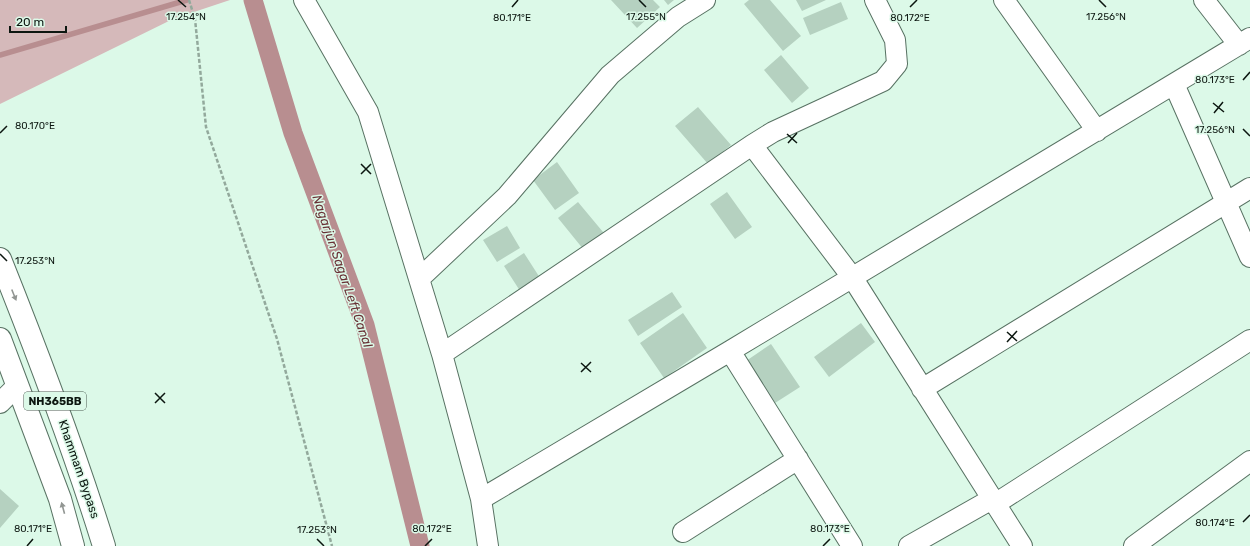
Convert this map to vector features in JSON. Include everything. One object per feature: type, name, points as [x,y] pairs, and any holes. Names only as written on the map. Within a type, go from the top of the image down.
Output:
[{"type":"highway","name":"Khammam Bypass","points":[[0,259],[41,362],[85,485],[104,546]]},
{"type":"highway","name":"NH365BB","points":[[0,339],[60,499],[73,546]]},
{"type":"street","points":[[304,0],[368,112],[442,354],[481,499],[488,546]]},
{"type":"street","points":[[418,279],[507,196],[610,75],[678,17],[705,0]]},
{"type":"street","points":[[442,354],[752,145],[773,132],[883,81],[897,64],[895,40],[875,0]]},
{"type":"street","points":[[1004,0],[1097,130]]},
{"type":"street","points":[[481,499],[1244,42],[1204,0]]},
{"type":"street","points":[[1174,84],[1250,257]]},
{"type":"street","points":[[752,145],[852,277],[1022,546]]},
{"type":"street","points":[[922,389],[1250,188]]},
{"type":"street","points":[[909,546],[994,502],[1250,340]]},
{"type":"street","points":[[730,351],[852,546]]},
{"type":"street","points":[[0,403],[18,386]]},
{"type":"street","points":[[683,532],[798,459]]},
{"type":"street","points":[[1134,546],[1250,461]]},
{"type":"path","points":[[189,0],[195,19],[206,127],[277,339],[332,546]]},
{"type":"shaded area","points":[[0,0],[230,0],[173,19],[0,104]]},
{"type":"building","points":[[611,0],[653,0],[660,7],[637,28]]},
{"type":"building","points":[[664,0],[674,0],[668,5]]},
{"type":"building","points":[[749,0],[770,0],[801,36],[783,51],[744,4]]},
{"type":"building","points":[[796,0],[826,0],[802,11]]},
{"type":"building","points":[[841,2],[848,19],[810,35],[803,18]]},
{"type":"building","points":[[781,55],[809,88],[792,103],[764,70]]},
{"type":"building","points":[[698,107],[731,145],[708,164],[675,126]]},
{"type":"building","points":[[557,162],[579,193],[555,210],[533,180]]},
{"type":"building","points":[[727,192],[752,227],[735,239],[710,204]]},
{"type":"building","points":[[578,202],[608,238],[588,255],[558,218]]},
{"type":"building","points":[[507,226],[520,248],[497,262],[483,240]]},
{"type":"building","points":[[524,253],[542,281],[522,294],[504,266]]},
{"type":"building","points":[[672,292],[682,307],[638,336],[628,320]]},
{"type":"building","points":[[683,313],[707,348],[664,378],[640,343]]},
{"type":"building","points":[[861,323],[875,342],[829,377],[814,357]]},
{"type":"building","points":[[771,344],[800,387],[775,403],[746,361]]},
{"type":"building","points":[[0,489],[19,506],[0,528]]},
{"type":"waterway","points":[[0,55],[187,0]]},
{"type":"waterway","name":"Nagarjun Sagar Left Canal","points":[[253,0],[293,133],[365,325],[420,546]]}]
